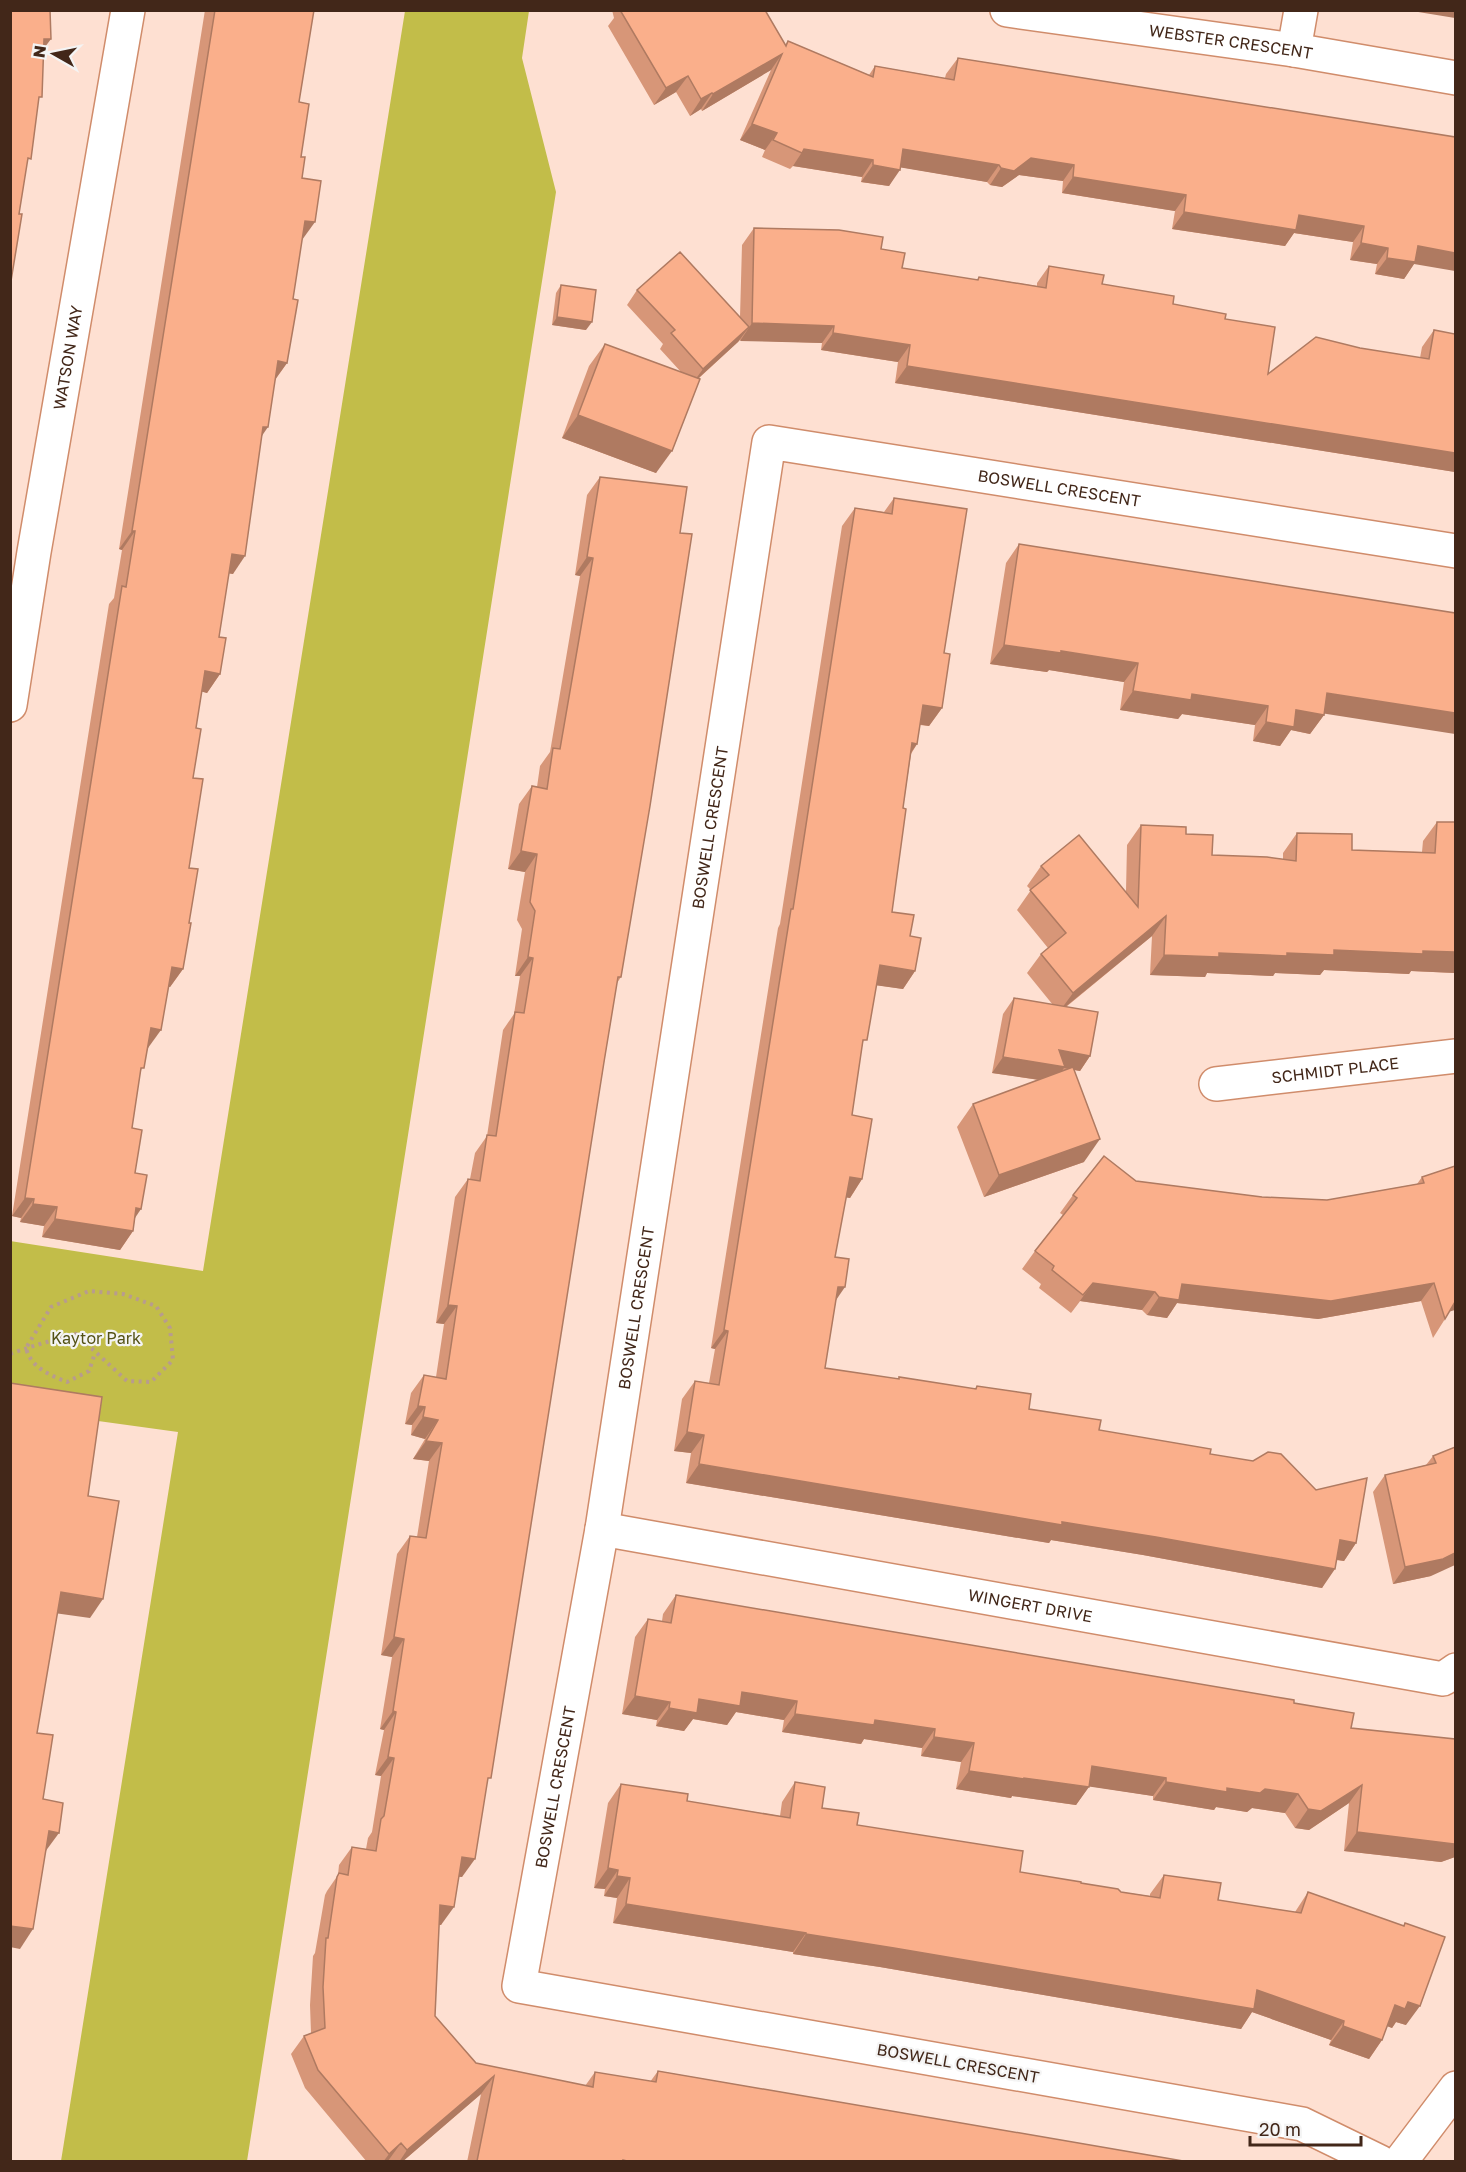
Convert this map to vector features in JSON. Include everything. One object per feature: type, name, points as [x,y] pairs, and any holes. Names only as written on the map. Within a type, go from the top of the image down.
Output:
[{"type":"street","name":"WATSON WAY","points":[[10,705],[22,550],[128,10]]},
{"type":"street","name":"WEBSTER CRESCENT","points":[[1007,10],[1294,50],[1455,78]]},
{"type":"street","points":[[1294,50],[1300,10]]},
{"type":"street","name":"BOSWELL CRESCENT","points":[[1380,2162],[1302,2124],[519,1986],[602,1529],[769,442],[1455,550]]},
{"type":"street","name":"SCHMIDT PLACE","points":[[1216,1084],[1455,1056]]},
{"type":"street","name":"WINGERT DRIVE","points":[[602,1529],[1443,1679],[1455,1670]]},
{"type":"street","points":[[1400,2162],[1455,2088]]},
{"type":"path","points":[[10,1354],[26,1348],[75,1334],[126,1381],[151,1382],[174,1360],[170,1328],[156,1306],[123,1294],[89,1291],[51,1307],[26,1348],[28,1357],[46,1374],[67,1382],[89,1371],[95,1353]]},
{"type":"green space","name":"Kaytor Park","points":[[405,11],[529,11],[522,58],[556,192],[247,2161],[61,2161],[178,1432],[11,1409],[10,1241],[203,1271]]},
{"type":"building","points":[[10,10],[50,10],[51,39],[44,39],[42,97],[39,97],[31,159],[28,158],[10,287]]},
{"type":"building","points":[[215,10],[314,10],[299,102],[309,104],[301,157],[305,157],[302,178],[321,181],[315,222],[305,221],[293,299],[298,300],[287,363],[278,361],[268,427],[263,427],[245,556],[232,554],[219,637],[226,638],[220,674],[205,671],[196,728],[201,729],[193,778],[203,779],[189,868],[198,869],[183,969],[172,967],[161,1030],[151,1028],[144,1068],[141,1068],[132,1128],[142,1130],[135,1173],[147,1175],[141,1209],[136,1208],[133,1231],[55,1219],[57,1207],[33,1204],[34,1199],[25,1198],[122,586],[126,587],[135,531],[132,531]]},
{"type":"building","points":[[620,10],[765,10],[786,46],[788,41],[873,77],[875,66],[954,80],[958,58],[1455,137],[1455,253],[1418,246],[1415,262],[1387,258],[1388,248],[1361,243],[1364,226],[1299,215],[1296,230],[1184,212],[1186,195],[1073,177],[1074,165],[1031,158],[1014,171],[1001,168],[999,165],[903,149],[900,170],[873,165],[873,160],[804,149],[802,153],[773,140],[777,133],[752,124],[782,54],[701,99],[688,76],[666,88]]},
{"type":"building","points":[[754,228],[839,230],[883,237],[881,249],[905,253],[902,268],[978,280],[979,277],[1046,288],[1049,266],[1104,275],[1102,284],[1174,296],[1173,304],[1226,314],[1225,319],[1275,327],[1268,374],[1316,337],[1360,348],[1429,359],[1434,330],[1455,334],[1455,453],[907,366],[910,345],[833,333],[834,326],[752,323]]},
{"type":"building","points":[[680,252],[749,327],[703,369],[671,333],[675,330],[637,290]]},
{"type":"building","points":[[561,285],[596,290],[592,322],[557,317]]},
{"type":"building","points":[[605,344],[700,379],[672,451],[578,415]]},
{"type":"building","points":[[600,477],[687,487],[680,533],[692,534],[650,806],[604,1062],[491,1778],[488,1778],[475,1859],[462,1857],[454,1907],[440,1905],[435,2016],[476,2063],[593,2087],[595,2072],[656,2082],[658,2071],[1189,2162],[631,2162],[623,2160],[623,2162],[478,2162],[494,2076],[407,2150],[401,2143],[389,2154],[318,2070],[304,2036],[325,2028],[323,1987],[326,1938],[328,1938],[337,1877],[339,1873],[348,1875],[352,1847],[376,1851],[381,1819],[384,1816],[394,1758],[388,1757],[396,1712],[393,1711],[404,1639],[394,1637],[410,1536],[426,1538],[442,1443],[426,1441],[438,1420],[423,1417],[425,1407],[418,1406],[424,1375],[446,1379],[457,1306],[448,1305],[468,1179],[480,1181],[487,1135],[496,1136],[515,1012],[524,1013],[533,958],[528,957],[535,911],[530,902],[537,854],[521,851],[532,786],[547,789],[553,748],[560,749],[593,558],[587,557]]},
{"type":"building","points":[[894,498],[967,509],[944,653],[950,654],[942,708],[923,705],[917,744],[912,743],[903,808],[906,809],[892,912],[914,915],[910,936],[921,938],[915,971],[880,965],[867,1040],[863,1040],[852,1115],[872,1119],[862,1179],[850,1177],[835,1257],[849,1259],[845,1287],[838,1287],[825,1368],[976,1389],[977,1386],[1031,1394],[1029,1409],[1101,1420],[1099,1430],[1211,1449],[1210,1454],[1253,1461],[1268,1452],[1281,1454],[1316,1490],[1367,1478],[1356,1543],[1340,1540],[1335,1569],[1156,1537],[1062,1522],[1062,1525],[699,1464],[704,1435],[687,1432],[695,1381],[719,1385],[728,1331],[724,1330],[791,909],[793,909],[855,508],[892,514]]},
{"type":"building","points":[[1019,544],[1455,613],[1455,713],[1327,693],[1324,715],[1296,710],[1294,727],[1266,722],[1268,706],[1192,694],[1191,700],[1133,691],[1138,663],[1004,645]]},
{"type":"building","points":[[1437,822],[1455,822],[1455,952],[1423,951],[1423,954],[1334,950],[1334,955],[1287,953],[1287,956],[1219,953],[1219,957],[1164,955],[1166,916],[1073,993],[1041,954],[1066,933],[1030,890],[1049,875],[1041,866],[1079,835],[1138,907],[1141,825],[1186,827],[1186,834],[1213,835],[1212,855],[1267,857],[1296,861],[1297,833],[1352,834],[1352,850],[1435,853]]},
{"type":"building","points":[[1014,998],[1098,1012],[1090,1056],[1059,1050],[1065,1067],[1003,1057]]},
{"type":"building","points":[[1073,1067],[1100,1139],[999,1175],[973,1104]]},
{"type":"building","points":[[1104,1156],[1136,1181],[1262,1197],[1327,1200],[1424,1183],[1422,1177],[1455,1166],[1455,1302],[1445,1319],[1434,1283],[1331,1301],[1182,1284],[1179,1300],[1159,1297],[1155,1292],[1093,1283],[1083,1295],[1052,1270],[1054,1266],[1035,1251],[1077,1198],[1073,1195]]},
{"type":"building","points":[[10,1383],[102,1397],[88,1496],[119,1501],[103,1599],[61,1592],[37,1733],[53,1735],[43,1799],[63,1803],[59,1833],[49,1831],[33,1929],[10,1926]]},
{"type":"building","points":[[1455,1447],[1455,1553],[1443,1559],[1405,1567],[1385,1475],[1436,1463],[1433,1456]]},
{"type":"building","points":[[676,1595],[1294,1700],[1294,1703],[1354,1713],[1351,1728],[1455,1739],[1455,1843],[1357,1832],[1362,1785],[1321,1811],[1308,1809],[1298,1794],[1265,1789],[1260,1793],[1227,1788],[1227,1792],[1166,1782],[1166,1778],[1092,1766],[1089,1787],[969,1771],[974,1743],[934,1737],[935,1729],[875,1720],[874,1725],[795,1714],[797,1701],[742,1692],[740,1706],[699,1699],[697,1713],[669,1708],[670,1702],[635,1696],[648,1619],[671,1623]]},
{"type":"building","points":[[795,1782],[825,1787],[822,1808],[859,1813],[857,1825],[1023,1851],[1020,1872],[1160,1898],[1164,1875],[1221,1883],[1218,1900],[1301,1913],[1308,1892],[1404,1926],[1405,1923],[1445,1937],[1420,2006],[1408,2002],[1405,2009],[1395,2005],[1382,2040],[1343,2026],[1344,2021],[1257,1990],[1254,2009],[626,1904],[630,1878],[617,1876],[618,1870],[608,1868],[621,1784],[688,1794],[687,1801],[790,1818]]}]
